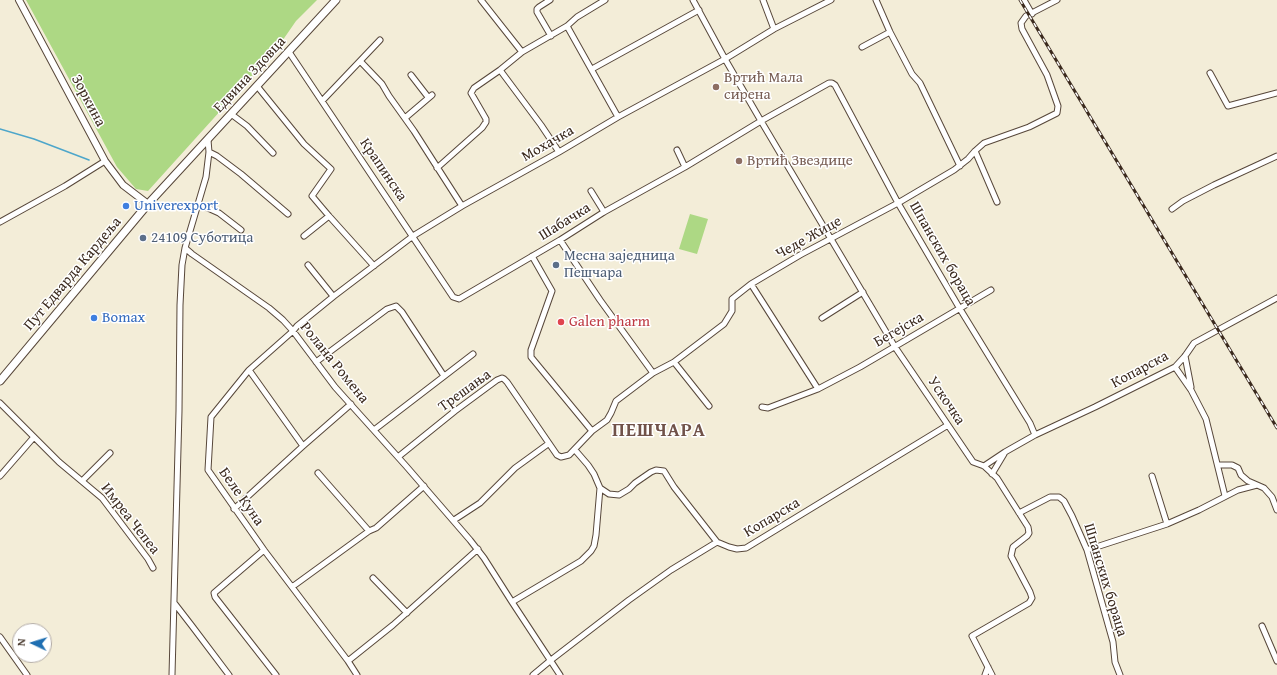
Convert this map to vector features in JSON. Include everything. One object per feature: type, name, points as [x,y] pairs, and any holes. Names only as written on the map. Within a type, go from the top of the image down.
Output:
[{"type":"main road","name":"Едвина Здовца","points":[[182,167],[336,0]]},
{"type":"main road","name":"Пут Едварда Кардеља","points":[[0,381],[148,204],[182,167]]},
{"type":"street","name":"Зоркина","points":[[20,0],[105,161],[123,185],[148,204]]},
{"type":"street","points":[[550,0],[539,7],[537,12],[551,36]]},
{"type":"street","points":[[437,168],[482,128],[486,122],[486,118],[472,93],[474,88],[522,52],[567,26],[577,17],[605,0]]},
{"type":"street","name":"Ускочка","points":[[693,0],[761,121],[895,347],[973,462],[984,466],[997,478],[1028,527],[1029,533],[1013,548],[1011,556],[1032,598],[1029,603],[972,636],[992,675]]},
{"type":"street","points":[[763,0],[774,29]]},
{"type":"street","name":"Мохачка","points":[[293,331],[333,296],[413,236],[462,206],[618,117],[725,59],[774,29],[831,0]]},
{"type":"street","points":[[876,0],[890,32],[912,74],[920,83],[960,166]]},
{"type":"street","points":[[1024,0],[1032,14],[1057,0]]},
{"type":"street","points":[[485,1],[522,52]]},
{"type":"street","points":[[592,69],[699,10]]},
{"type":"street","name":"Чеде Жице","points":[[674,362],[724,324],[732,311],[732,299],[751,284],[800,255],[898,203],[960,166],[984,143],[1029,127],[1057,113],[1058,106],[1047,76],[1022,29],[1021,23],[1023,19],[1032,14]]},
{"type":"street","points":[[567,26],[618,117]]},
{"type":"street","points":[[862,47],[890,32]]},
{"type":"street","points":[[322,101],[361,62],[380,40]]},
{"type":"street","name":"Крапинска","points":[[288,52],[453,297],[459,299]]},
{"type":"street","points":[[361,62],[382,84],[462,206]]},
{"type":"street","points":[[500,70],[559,152]]},
{"type":"street","points":[[1210,74],[1228,106],[1277,93]]},
{"type":"street","points":[[405,118],[430,96],[411,75]]},
{"type":"street","name":"Шабачка","points":[[459,299],[560,240],[604,212],[685,167],[761,121],[829,82],[832,83]]},
{"type":"street","name":"Шпанских бораца","points":[[832,83],[835,85],[898,203],[960,309],[1030,423],[1035,435]]},
{"type":"street","points":[[257,86],[304,144],[331,169],[312,196],[374,266]]},
{"type":"street","points":[[231,114],[247,126],[273,153]]},
{"type":"street","points":[[172,675],[182,265],[185,248],[206,177],[209,152],[208,140]]},
{"type":"street","points":[[677,150],[685,167]]},
{"type":"street","points":[[975,151],[997,202]]},
{"type":"street","points":[[209,152],[217,156],[241,174],[288,214]]},
{"type":"street","points":[[1172,209],[1183,201],[1214,185],[1277,156]]},
{"type":"street","points":[[0,222],[65,186],[105,161]]},
{"type":"street","points":[[591,191],[604,212]]},
{"type":"street","points":[[198,204],[219,213],[241,230]]},
{"type":"street","points":[[304,236],[329,216]]},
{"type":"street","points":[[560,240],[600,300],[653,373]]},
{"type":"street","name":"Ролана Ромена","points":[[185,248],[269,308],[293,331],[335,387],[424,486],[478,549],[560,675]]},
{"type":"street","points":[[532,256],[552,291],[531,350],[531,357],[592,431]]},
{"type":"street","points":[[308,265],[333,296]]},
{"type":"street","points":[[751,284],[818,389]]},
{"type":"street","name":"Бегејска","points":[[762,407],[768,408],[818,389],[895,347],[991,290]]},
{"type":"street","points":[[822,318],[862,292]]},
{"type":"street","name":"Копарска","points":[[984,466],[1035,435],[1175,367],[1194,343],[1201,338],[1277,298]]},
{"type":"street","points":[[316,362],[387,309],[396,306],[402,312],[444,376]]},
{"type":"street","name":"Беле Куна","points":[[293,331],[249,370],[210,417],[208,470],[234,509],[348,661],[356,675]]},
{"type":"street","points":[[374,430],[473,354]]},
{"type":"street","points":[[1185,356],[1191,390]]},
{"type":"street","points":[[454,520],[480,503],[515,468],[548,444],[556,455],[567,457],[592,431],[607,420],[616,401],[653,373],[674,362],[709,406]]},
{"type":"street","points":[[1175,367],[1191,390],[1206,419],[1225,496]]},
{"type":"street","points":[[249,370],[303,446]]},
{"type":"street","name":"Трешања","points":[[398,457],[455,411],[497,380],[502,378],[507,382],[548,444]]},
{"type":"street","name":"Имреа Чепеа","points":[[0,404],[59,462],[102,498],[148,559],[153,568]]},
{"type":"street","points":[[234,509],[351,404]]},
{"type":"street","name":"Копарска","points":[[717,542],[737,549],[746,548],[948,425]]},
{"type":"street","points":[[0,476],[34,437]]},
{"type":"street","points":[[512,602],[581,561],[591,552],[596,541],[600,488],[591,469],[575,450]]},
{"type":"street","name":"Копарска","points":[[992,474],[1005,452]]},
{"type":"street","points":[[82,481],[110,453]]},
{"type":"street","points":[[1218,465],[1232,465],[1238,468],[1241,475],[1248,481],[1264,488],[1272,497],[1277,510]]},
{"type":"street","points":[[533,675],[629,600],[671,570],[717,542],[674,488],[664,471],[656,470],[651,472],[619,495],[609,494],[600,488]]},
{"type":"street","points":[[318,474],[369,531]]},
{"type":"street","points":[[1152,476],[1167,524]]},
{"type":"street","points":[[1087,550],[1167,524],[1200,510],[1238,490],[1257,485]]},
{"type":"street","points":[[292,587],[369,531],[376,528],[424,486]]},
{"type":"street","name":"Шпанских бораца","points":[[1019,513],[1050,497],[1058,497],[1063,499],[1068,507],[1087,550],[1113,642],[1115,662],[1120,675]]},
{"type":"street","points":[[348,661],[407,613],[478,549]]},
{"type":"street","points":[[264,550],[214,593],[215,597],[276,675]]},
{"type":"street","points":[[373,578],[407,613]]},
{"type":"street","points":[[174,604],[228,675]]},
{"type":"street","points":[[1262,626],[1277,661]]},
{"type":"street","points":[[0,637],[27,675]]},
{"type":"street","points":[[985,675],[988,666]]},
{"type":"green space","points":[[26,0],[317,0],[296,21],[278,47],[148,191],[136,189],[117,167]]},
{"type":"green space","points":[[690,214],[708,219],[697,254],[679,249]]},
{"type":"waterway","points":[[0,129],[34,139],[89,160]]},
{"type":"railway","points":[[1020,0],[1277,428]]},
{"type":"place","name":"Вртић Мала сирена","points":[[716,87]]},
{"type":"place","name":"Вртић Звездице","points":[[739,161]]},
{"type":"place","name":"Univerexport","points":[[126,206]]},
{"type":"place","name":"24109 Суботица","points":[[143,238]]},
{"type":"place","name":"Месна заједница Пешчара","points":[[556,265]]},
{"type":"place","name":"Bomax","points":[[94,318]]},
{"type":"place","name":"Galen pharm","points":[[561,322]]},
{"type":"district","name":"ПЕШЧАРА","points":[[659,431]]}]
